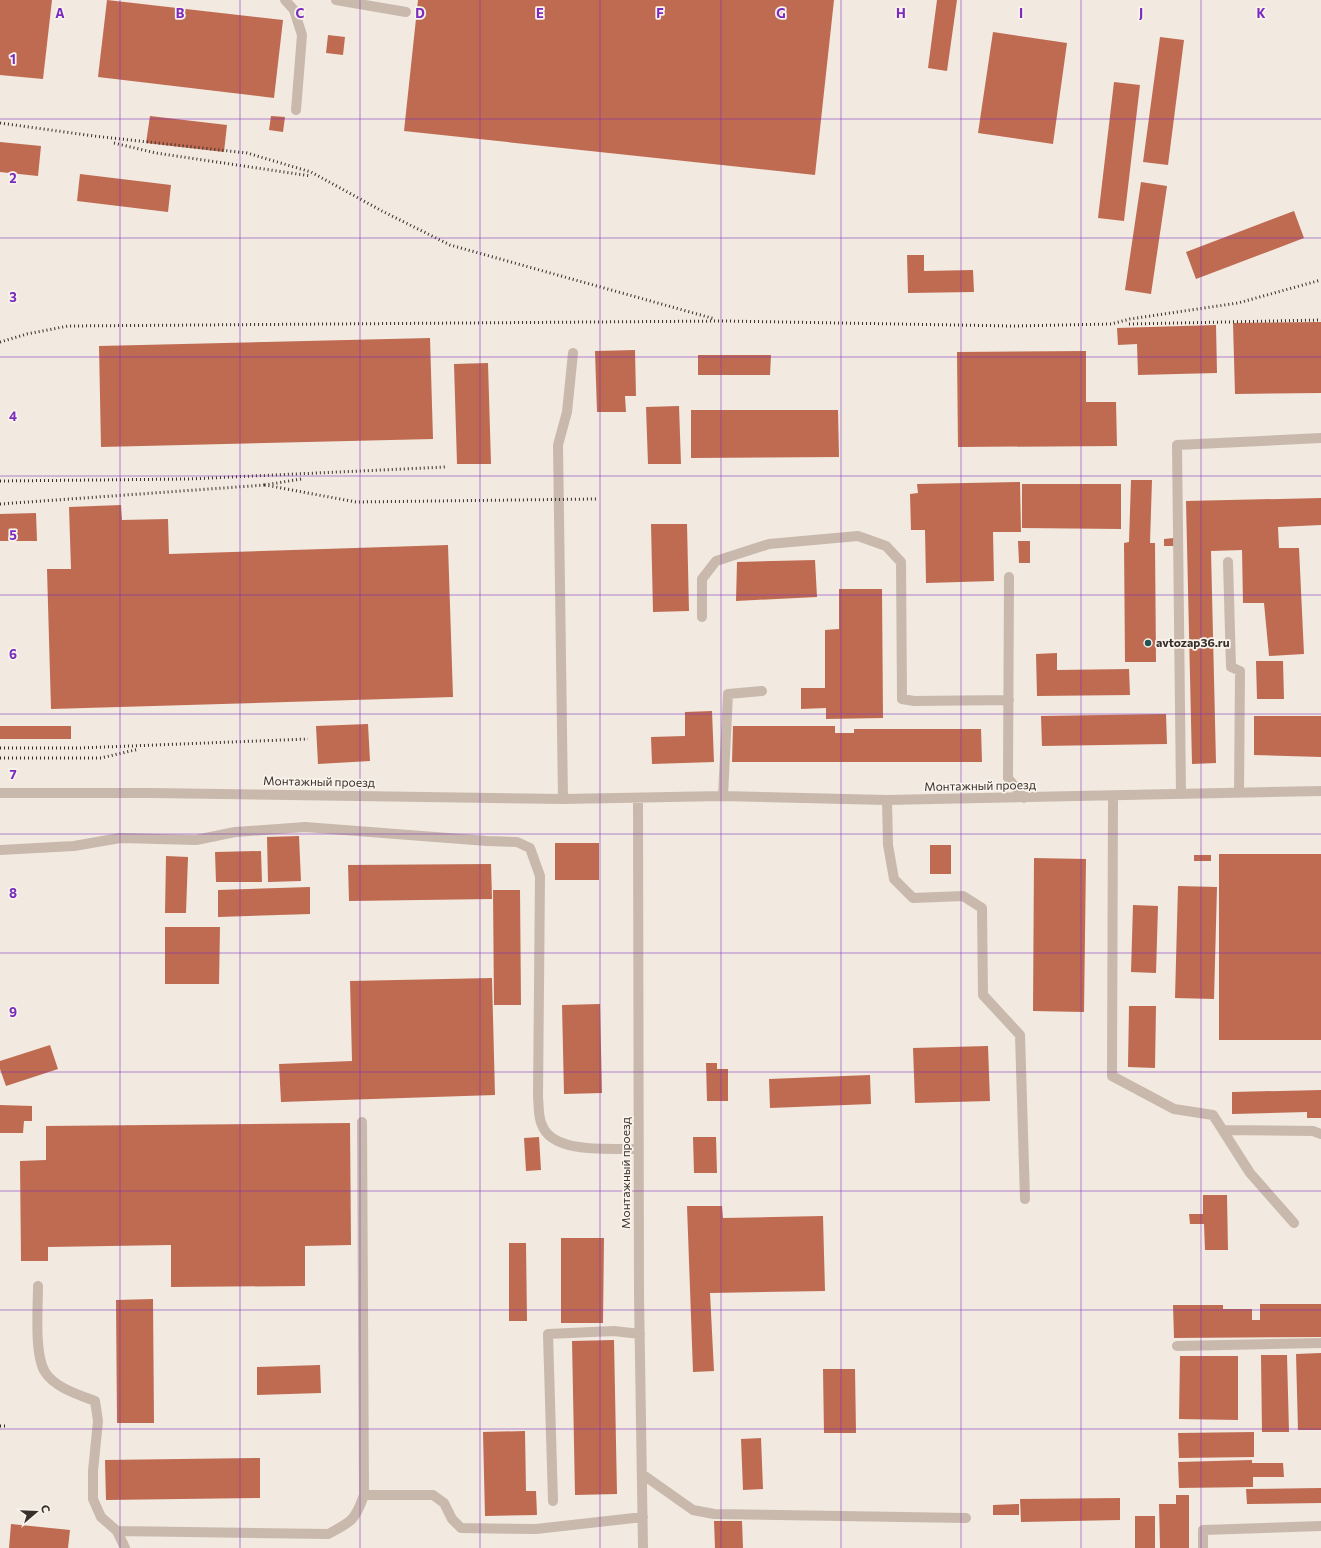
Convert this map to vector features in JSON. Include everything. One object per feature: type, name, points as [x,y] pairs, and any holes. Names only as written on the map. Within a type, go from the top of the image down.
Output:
[{"type":"street","points":[[285,0],[294,10],[302,35],[296,110]]},
{"type":"street","points":[[336,0],[406,12]]},
{"type":"street","points":[[564,799],[558,445],[567,412],[573,354]]},
{"type":"street","points":[[1180,794],[1177,445],[1321,438]]},
{"type":"street","points":[[702,617],[702,579],[716,561],[769,544],[858,536],[886,546],[900,562],[902,699],[914,701],[1009,700]]},
{"type":"street","points":[[1228,562],[1231,666],[1240,671],[1240,793]]},
{"type":"street","points":[[1009,577],[1008,778],[1024,798]]},
{"type":"street","points":[[723,796],[728,694],[762,691]]},
{"type":"street","name":"Монтажный проезд","points":[[0,793],[151,793],[564,799],[723,796],[887,800],[1321,791]]},
{"type":"street","points":[[1113,796],[1112,1076],[1174,1109],[1213,1115],[1250,1173],[1294,1223]]},
{"type":"street","name":"Монтажный проезд","points":[[638,798],[640,1334],[643,1548]]},
{"type":"street","points":[[887,800],[888,845],[894,878],[913,898],[963,896],[982,908],[983,995],[1020,1035],[1025,1199]]},
{"type":"street","points":[[0,850],[74,846],[120,838],[196,840],[235,832],[305,827],[487,842],[517,842],[530,848],[540,876],[538,1098],[542,1126],[555,1141],[582,1148],[639,1149]]},
{"type":"street","points":[[117,1531],[328,1534],[344,1526],[357,1515],[364,1496],[362,1122]]},
{"type":"street","points":[[1223,1130],[1313,1130],[1321,1134]]},
{"type":"street","points":[[38,1286],[38,1348],[45,1372],[64,1389],[94,1401],[98,1421],[93,1471],[93,1499],[101,1517],[117,1531],[125,1548]]},
{"type":"street","points":[[553,1501],[548,1334],[614,1332],[640,1334]]},
{"type":"street","points":[[1177,1346],[1321,1343]]},
{"type":"street","points":[[642,1474],[693,1510],[714,1514],[966,1518]]},
{"type":"street","points":[[364,1496],[433,1495],[444,1502],[452,1519],[461,1528],[536,1529],[643,1517]]},
{"type":"street","points":[[1203,1548],[1203,1530],[1321,1526]]},
{"type":"building","points":[[0,0],[52,0],[43,79],[0,75]]},
{"type":"building","points":[[107,0],[283,20],[274,98],[98,77]]},
{"type":"building","points":[[418,0],[834,0],[815,175],[404,131]]},
{"type":"building","points":[[937,0],[957,0],[947,71],[928,68]]},
{"type":"building","points":[[993,32],[1067,43],[1053,144],[978,133]]},
{"type":"building","points":[[328,35],[345,37],[343,55],[326,53]]},
{"type":"building","points":[[1160,37],[1184,40],[1168,165],[1143,162]]},
{"type":"building","points":[[1114,82],[1140,85],[1124,221],[1098,218]]},
{"type":"building","points":[[150,116],[227,125],[224,152],[146,143]]},
{"type":"building","points":[[271,116],[285,117],[283,132],[269,130]]},
{"type":"building","points":[[0,142],[41,146],[38,176],[0,172]]},
{"type":"building","points":[[80,174],[171,185],[168,212],[77,201]]},
{"type":"building","points":[[1141,182],[1167,186],[1151,294],[1125,290]]},
{"type":"building","points":[[1294,211],[1304,238],[1196,279],[1186,252]]},
{"type":"building","points":[[907,255],[924,255],[924,271],[973,270],[974,292],[908,293]]},
{"type":"building","points":[[1321,322],[1321,393],[1235,394],[1233,323]]},
{"type":"building","points":[[1216,325],[1217,373],[1138,375],[1137,344],[1118,345],[1117,328]]},
{"type":"building","points":[[430,338],[433,439],[101,447],[99,346]]},
{"type":"building","points":[[635,350],[636,396],[625,396],[626,412],[597,412],[595,351]]},
{"type":"building","points":[[1086,351],[1086,402],[1116,402],[1117,446],[958,447],[957,352]]},
{"type":"building","points":[[698,355],[771,355],[770,375],[698,375]]},
{"type":"building","points":[[488,363],[491,464],[457,464],[454,364]]},
{"type":"building","points":[[679,406],[681,464],[648,464],[646,407]]},
{"type":"building","points":[[691,410],[838,410],[839,457],[691,458]]},
{"type":"building","points":[[1131,480],[1152,480],[1150,543],[1155,543],[1156,662],[1125,662],[1124,543],[1129,542]]},
{"type":"building","points":[[1020,482],[1021,532],[993,532],[994,581],[926,583],[925,530],[911,530],[910,494],[918,493],[917,484]]},
{"type":"building","points":[[1022,484],[1121,484],[1121,529],[1022,528]]},
{"type":"building","points":[[1321,498],[1321,525],[1278,527],[1279,548],[1299,548],[1304,654],[1269,656],[1264,603],[1243,603],[1242,550],[1211,551],[1216,763],[1192,764],[1186,501]]},
{"type":"building","points":[[121,505],[122,520],[168,519],[169,554],[448,545],[453,697],[51,709],[47,569],[71,569],[69,507]]},
{"type":"building","points":[[36,513],[37,541],[0,541],[0,514]]},
{"type":"building","points":[[651,524],[687,524],[689,611],[653,612]]},
{"type":"building","points":[[1174,538],[1174,546],[1164,546],[1164,539]]},
{"type":"building","points":[[1018,541],[1030,541],[1030,563],[1019,563]]},
{"type":"building","points":[[815,560],[817,597],[736,601],[737,562]]},
{"type":"building","points":[[839,589],[882,589],[883,718],[826,719],[826,708],[801,709],[801,688],[825,688],[825,630],[839,629]]},
{"type":"building","points":[[1057,653],[1057,670],[1129,669],[1130,695],[1037,696],[1036,654]]},
{"type":"building","points":[[1256,661],[1283,661],[1284,699],[1257,699]]},
{"type":"building","points":[[712,711],[714,762],[652,764],[651,737],[685,736],[685,712]]},
{"type":"building","points":[[1166,714],[1167,744],[1042,746],[1041,716]]},
{"type":"building","points":[[1254,716],[1321,716],[1321,757],[1254,755]]},
{"type":"building","points":[[368,724],[370,761],[318,764],[316,726]]},
{"type":"building","points":[[0,726],[71,726],[71,739],[0,739]]},
{"type":"building","points":[[733,726],[835,726],[835,733],[854,733],[854,729],[981,729],[982,762],[732,762]]},
{"type":"building","points":[[299,836],[301,881],[268,882],[267,837]]},
{"type":"building","points":[[555,843],[599,843],[599,880],[555,880]]},
{"type":"building","points":[[930,845],[951,845],[951,874],[930,874]]},
{"type":"building","points":[[261,851],[262,882],[216,882],[215,852]]},
{"type":"building","points":[[1219,854],[1321,854],[1321,1040],[1219,1040]]},
{"type":"building","points":[[1194,855],[1211,855],[1211,861],[1194,861]]},
{"type":"building","points":[[166,856],[188,857],[186,913],[165,913]]},
{"type":"building","points":[[1034,858],[1086,859],[1084,1012],[1033,1011]]},
{"type":"building","points":[[491,864],[492,899],[349,901],[348,865]]},
{"type":"building","points":[[1178,886],[1217,887],[1214,999],[1175,998]]},
{"type":"building","points":[[310,887],[310,914],[218,917],[218,890]]},
{"type":"building","points":[[493,890],[520,890],[521,1005],[494,1005]]},
{"type":"building","points":[[1133,905],[1158,906],[1156,973],[1131,972]]},
{"type":"building","points":[[165,927],[220,927],[219,984],[165,984]]},
{"type":"building","points":[[492,978],[495,1095],[281,1102],[279,1064],[352,1061],[350,981]]},
{"type":"building","points":[[600,1004],[602,1093],[564,1094],[562,1005]]},
{"type":"building","points":[[1129,1006],[1156,1006],[1155,1068],[1128,1067]]},
{"type":"building","points":[[50,1045],[58,1069],[6,1086],[0,1069],[0,1061]]},
{"type":"building","points":[[988,1046],[990,1101],[915,1103],[913,1048]]},
{"type":"building","points":[[706,1063],[717,1063],[717,1069],[728,1069],[728,1101],[707,1101]]},
{"type":"building","points":[[870,1075],[871,1104],[770,1108],[769,1079]]},
{"type":"building","points":[[1321,1090],[1321,1118],[1307,1118],[1307,1112],[1232,1114],[1232,1092]]},
{"type":"building","points":[[0,1105],[32,1106],[32,1121],[24,1121],[23,1133],[0,1133]]},
{"type":"building","points":[[350,1123],[351,1245],[305,1246],[305,1286],[171,1287],[171,1245],[48,1247],[48,1261],[21,1261],[20,1161],[46,1160],[46,1126]]},
{"type":"building","points":[[539,1137],[541,1170],[526,1171],[524,1138]]},
{"type":"building","points":[[693,1137],[716,1137],[717,1173],[694,1173]]},
{"type":"building","points":[[1203,1195],[1227,1195],[1228,1250],[1205,1250],[1204,1224],[1190,1224],[1189,1214],[1203,1214]]},
{"type":"building","points":[[687,1206],[722,1206],[723,1218],[823,1216],[825,1291],[710,1293],[714,1371],[693,1372]]},
{"type":"building","points":[[561,1238],[604,1238],[603,1323],[561,1323]]},
{"type":"building","points":[[509,1243],[526,1243],[527,1321],[509,1321]]},
{"type":"building","points":[[153,1299],[154,1423],[117,1423],[116,1300]]},
{"type":"building","points":[[1260,1304],[1321,1304],[1321,1337],[1174,1338],[1173,1305],[1223,1305],[1223,1309],[1252,1309],[1252,1320],[1260,1320]]},
{"type":"building","points":[[614,1340],[617,1494],[575,1495],[572,1341]]},
{"type":"building","points":[[1321,1353],[1321,1430],[1298,1430],[1296,1354]]},
{"type":"building","points":[[1261,1355],[1287,1355],[1289,1432],[1262,1432]]},
{"type":"building","points":[[1180,1356],[1238,1356],[1238,1420],[1179,1419]]},
{"type":"building","points":[[320,1365],[321,1393],[257,1395],[257,1367]]},
{"type":"building","points":[[823,1369],[855,1369],[856,1433],[824,1433]]},
{"type":"building","points":[[525,1431],[526,1491],[536,1491],[537,1515],[485,1516],[483,1432]]},
{"type":"building","points":[[1254,1432],[1254,1457],[1179,1458],[1178,1433]]},
{"type":"building","points":[[761,1438],[763,1489],[743,1490],[741,1439]]},
{"type":"building","points":[[260,1458],[260,1498],[106,1500],[105,1460]]},
{"type":"building","points":[[1252,1460],[1252,1463],[1283,1463],[1284,1477],[1253,1477],[1253,1487],[1179,1488],[1178,1462]]},
{"type":"building","points":[[1321,1488],[1321,1503],[1247,1504],[1246,1489]]},
{"type":"building","points":[[1176,1495],[1189,1495],[1189,1548],[1160,1548],[1159,1504],[1176,1504]]},
{"type":"building","points":[[1120,1498],[1120,1520],[1021,1522],[1020,1499]]},
{"type":"building","points":[[1019,1504],[1019,1515],[993,1515],[993,1505]]},
{"type":"building","points":[[1135,1516],[1155,1516],[1155,1548],[1135,1548]]},
{"type":"building","points":[[714,1521],[742,1521],[743,1548],[715,1548]]},
{"type":"building","points":[[11,1524],[70,1530],[68,1548],[9,1548]]},
{"type":"railway","points":[[0,123],[94,136],[247,153],[311,172],[382,211],[450,245],[715,319]]},
{"type":"railway","points":[[114,143],[156,153],[311,176]]},
{"type":"railway","points":[[0,342],[27,334],[68,326],[725,321],[1013,326],[1111,324],[1130,319],[1238,303],[1321,280]]},
{"type":"railway","points":[[1129,324],[1321,320]]},
{"type":"railway","points":[[0,481],[188,479],[446,467]]},
{"type":"railway","points":[[301,479],[265,485],[356,502],[596,499]]},
{"type":"railway","points":[[0,504],[265,485]]},
{"type":"railway","points":[[0,748],[79,748],[308,739]]},
{"type":"railway","points":[[0,758],[101,758],[139,749]]},
{"type":"railway","points":[[0,1426],[8,1426]]},
{"type":"place","name":"avtozap36.ru","points":[[1148,643]]}]
